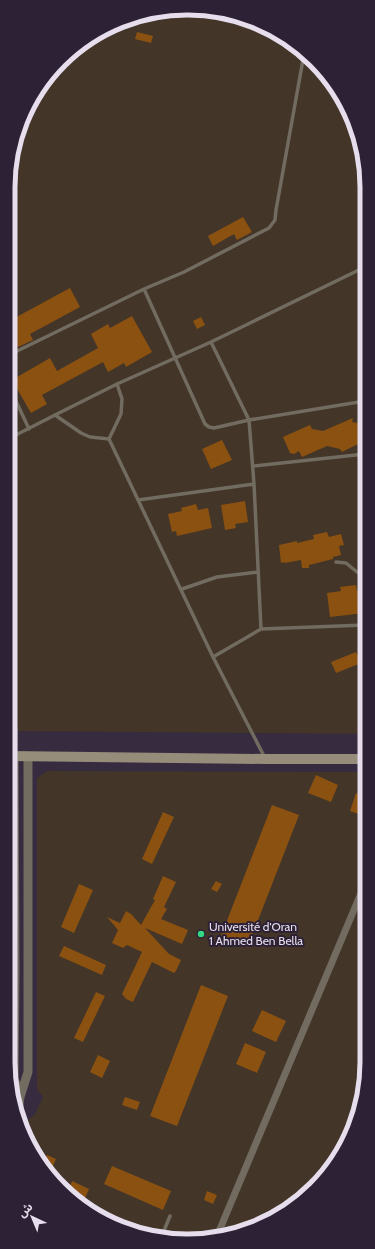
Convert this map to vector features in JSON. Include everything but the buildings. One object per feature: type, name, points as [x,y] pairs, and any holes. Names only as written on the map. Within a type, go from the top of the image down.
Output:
[{"type":"main road","points":[[15,756],[360,759]]},
{"type":"street","points":[[20,1101],[28,1072],[28,757]]},
{"type":"street","points":[[219,1231],[360,896]]},
{"type":"street","points":[[16,1085],[20,1097]]},
{"type":"lane","points":[[15,352],[144,289],[184,272],[269,228],[275,220],[303,60]]},
{"type":"lane","points":[[15,436],[117,384],[211,342],[360,269]]},
{"type":"lane","points":[[144,289],[205,424],[209,427],[214,428],[249,420],[360,402]]},
{"type":"lane","points":[[211,342],[249,420],[253,466],[261,628]]},
{"type":"lane","points":[[109,439],[121,414],[122,399],[117,384]]},
{"type":"lane","points":[[15,400],[29,429]]},
{"type":"lane","points":[[55,415],[90,438],[109,439]]},
{"type":"lane","points":[[109,439],[182,589],[213,657],[265,759]]},
{"type":"lane","points":[[253,466],[360,455]]},
{"type":"lane","points":[[138,500],[254,484]]},
{"type":"lane","points":[[336,562],[346,563],[357,572],[360,572]]},
{"type":"lane","points":[[182,589],[217,577],[258,572]]},
{"type":"lane","points":[[213,657],[261,628],[360,625]]},
{"type":"lane","points":[[163,1233],[170,1216]]},
{"type":"shaded area","points":[[199,15],[221,18],[254,28],[274,38],[293,51],[317,74],[337,101],[351,132],[357,154],[360,176],[360,734],[15,731],[16,165],[28,121],[38,101],[51,82],[82,51],[101,38],[132,24],[165,16]]},
{"type":"shaded area","name":"Université d'Oran 1 Ahmed Ben Bella","points":[[47,771],[360,772],[360,1073],[357,1095],[347,1128],[337,1148],[324,1167],[301,1191],[274,1211],[243,1225],[210,1233],[176,1234],[154,1231],[121,1221],[101,1211],[82,1198],[58,1175],[38,1148],[26,1122],[35,1114],[43,1097],[37,1089],[37,778]]},
{"type":"place","name":"Université d'Oran 1 Ahmed Ben Bella","points":[[201,934]]}]
